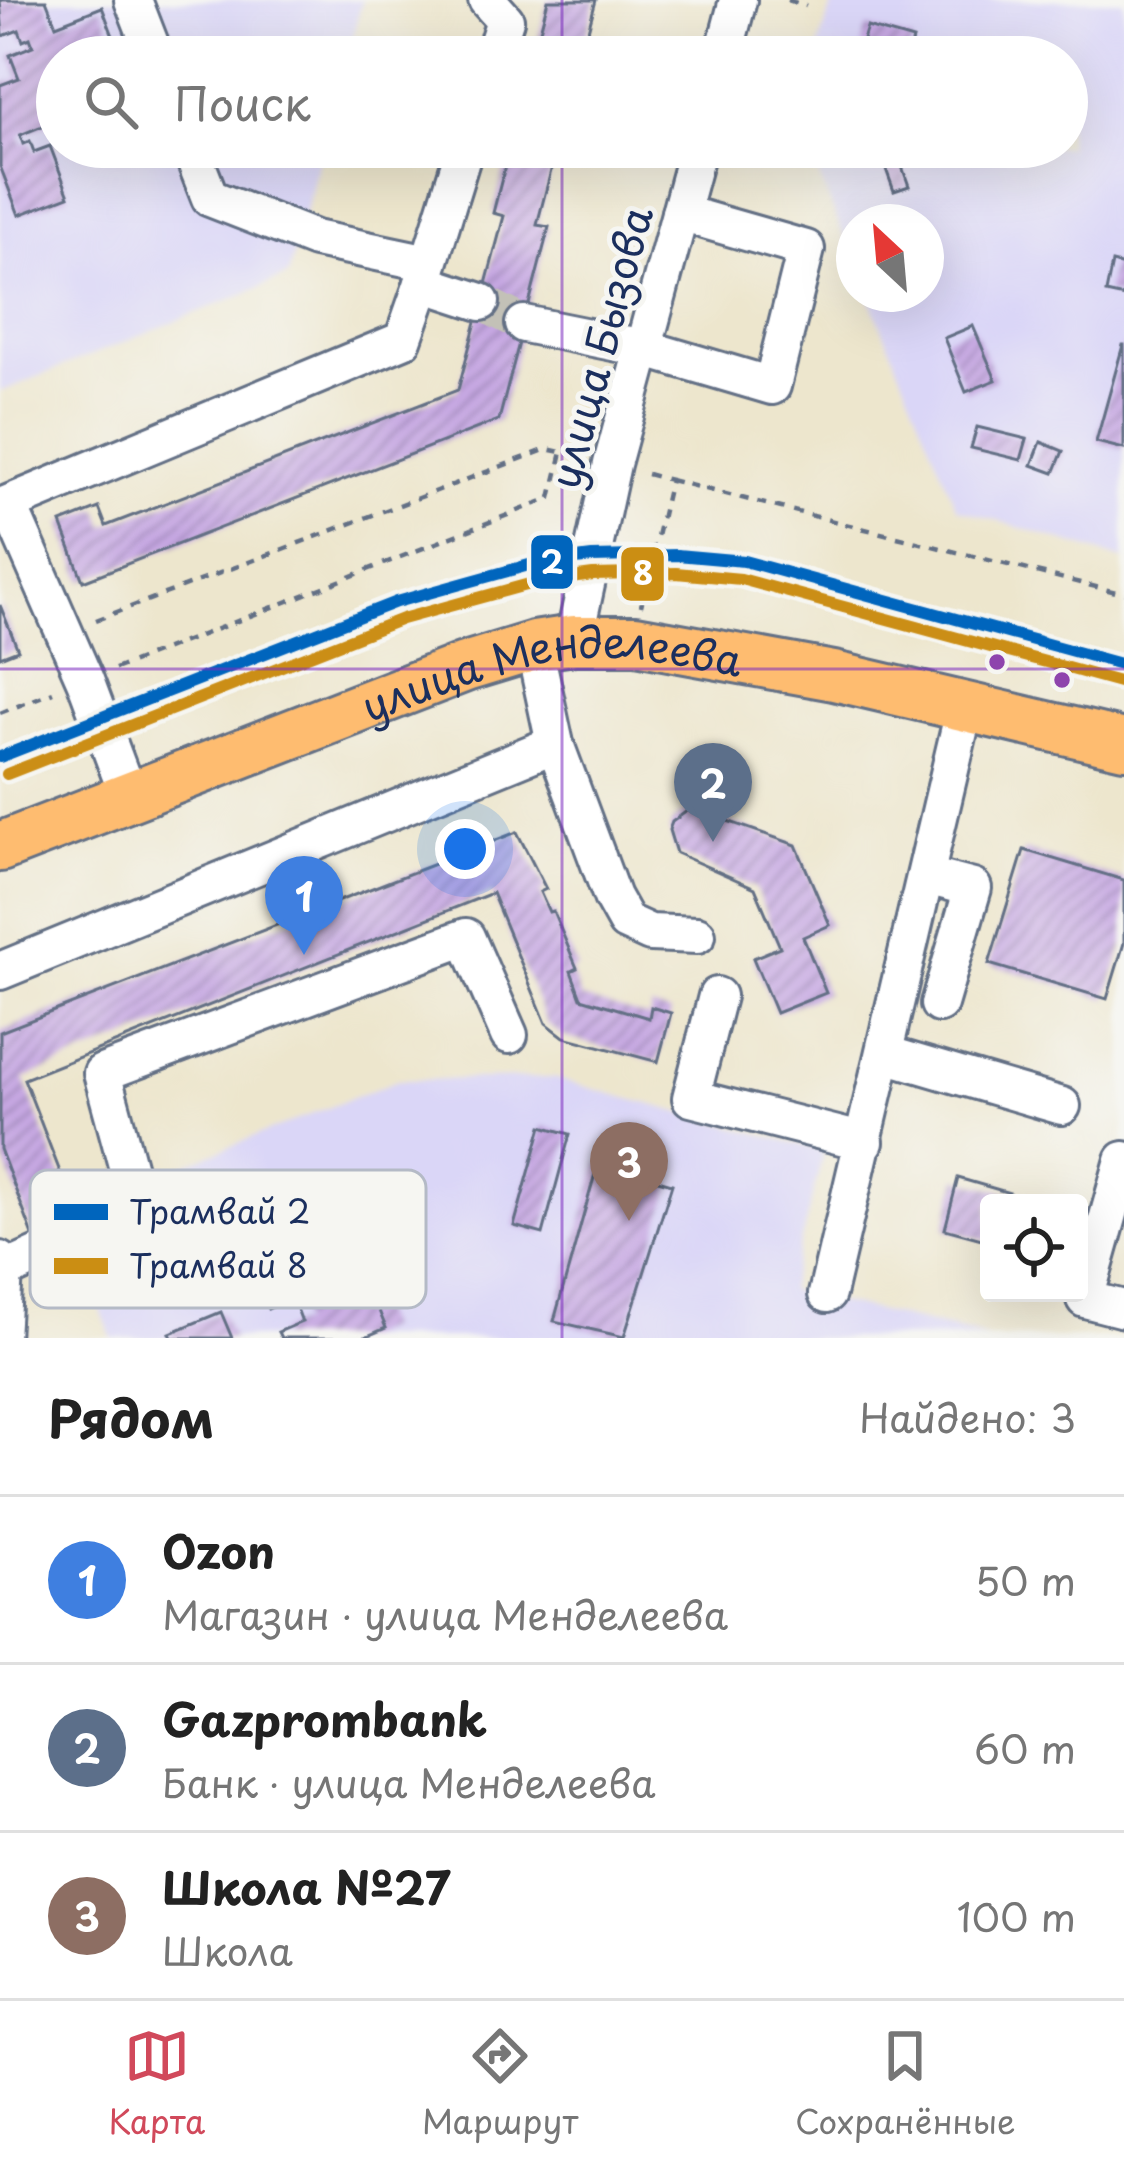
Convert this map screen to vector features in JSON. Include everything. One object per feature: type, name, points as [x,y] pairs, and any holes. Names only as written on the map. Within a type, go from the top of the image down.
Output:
[{"type":"main road","name":"улица Менделеева","points":[[0,847],[465,667],[554,643],[636,640],[834,676],[1124,744]]},
{"type":"street","points":[[487,0],[505,20],[500,36]]},
{"type":"street","points":[[729,36],[738,0]]},
{"type":"street","points":[[119,1],[142,36]]},
{"type":"street","points":[[198,168],[210,199],[315,239],[426,273],[481,302]]},
{"type":"street","points":[[129,798],[85,680],[8,504],[403,340],[458,168]]},
{"type":"street","name":"улица Бызова","points":[[554,643],[612,464],[692,168]]},
{"type":"street","points":[[524,324],[644,348],[772,386],[806,249],[680,213]]},
{"type":"street","points":[[554,643],[555,744],[589,842],[626,922],[650,933],[698,935]]},
{"type":"street","points":[[827,1294],[965,706]]},
{"type":"street","points":[[0,971],[555,744]]},
{"type":"street","points":[[927,876],[973,888],[939,1004]]},
{"type":"street","points":[[129,1170],[102,1073],[466,937],[509,1035]]},
{"type":"street","points":[[717,996],[691,1098],[865,1142]]},
{"type":"street","points":[[885,1054],[1062,1106]]},
{"type":"street","points":[[1124,1160],[1085,1299],[1124,1310]]},
{"type":"street","points":[[0,1338],[2,1265],[30,1254]]},
{"type":"path","points":[[788,0],[806,6]]},
{"type":"path","points":[[63,633],[548,449],[1124,594]]},
{"type":"path","points":[[0,713],[551,497],[562,452]]},
{"type":"path","points":[[636,640],[670,480]]},
{"type":"shaded area","points":[[0,0],[362,0],[353,36],[36,36],[36,168],[316,168],[288,276],[0,392]]},
{"type":"shaded area","points":[[834,0],[1124,0],[1124,560],[957,508],[875,312],[944,312],[944,204],[836,204],[836,217],[816,168],[1088,168],[1088,36],[822,36]]},
{"type":"shaded area","points":[[553,1078],[824,1151],[788,1290],[989,1338],[112,1338],[100,1308],[426,1308],[426,1170],[171,1170],[398,1080]]},
{"type":"building","points":[[0,0],[46,0],[56,25],[102,7],[113,36],[36,36],[36,129],[20,135],[23,144],[30,141],[36,151],[36,168],[58,168],[69,196],[19,215],[0,166],[0,85],[19,78],[10,55],[33,46],[30,38],[23,41],[19,30],[3,36]]},
{"type":"building","points":[[548,0],[596,0],[587,36],[539,36]]},
{"type":"building","points":[[867,27],[899,36],[864,36]]},
{"type":"building","points":[[505,168],[552,168],[537,225],[549,227],[499,420],[83,581],[61,523],[99,508],[106,526],[458,390],[504,216],[493,213]]},
{"type":"building","points":[[886,168],[903,168],[909,186],[894,191]]},
{"type":"building","points":[[1112,263],[1124,266],[1124,297],[1106,293]]},
{"type":"building","points":[[973,326],[996,380],[966,392],[944,338]]},
{"type":"building","points":[[1124,345],[1124,449],[1096,442]]},
{"type":"building","points":[[977,427],[1027,439],[1021,460],[971,448]]},
{"type":"building","points":[[1041,442],[1063,451],[1054,473],[1032,465]]},
{"type":"building","points":[[0,605],[18,650],[0,657]]},
{"type":"building","points":[[687,811],[796,845],[830,925],[803,937],[826,993],[776,1013],[753,958],[780,947],[755,888],[676,853],[669,830]]},
{"type":"building","points":[[517,832],[577,968],[571,971],[581,998],[649,1018],[651,1007],[671,1013],[658,1062],[564,1037],[546,1023],[492,893],[24,1079],[59,1170],[30,1170],[30,1228],[0,1149],[0,1032]]},
{"type":"building","points":[[1024,850],[1124,880],[1124,943],[1107,999],[989,964]]},
{"type":"building","points":[[542,1126],[570,1134],[543,1234],[514,1226]]},
{"type":"building","points":[[598,1163],[672,1184],[624,1337],[554,1321]]},
{"type":"building","points":[[958,1178],[1010,1193],[980,1194],[980,1239],[945,1229]]},
{"type":"building","points":[[297,1308],[378,1308],[386,1328],[363,1338],[281,1338],[278,1332],[302,1322]]},
{"type":"building","points":[[221,1312],[232,1338],[172,1338],[170,1333]]},
{"type":"tunnel","points":[[481,302],[524,324]]},
{"type":"tram line","name":"2","points":[[0,757],[396,602],[529,565],[592,557],[677,555],[744,561],[1124,665]]},
{"type":"tram line","name":"8","points":[[7,774],[402,619],[533,583],[593,575],[676,573],[741,579],[1119,682]]},
{"type":"place","name":"Gazprombank","points":[[713,842]]},
{"type":"place","name":"Ozon","points":[[304,955]]},
{"type":"place","name":"Школа №27","points":[[629,1221]]}]
